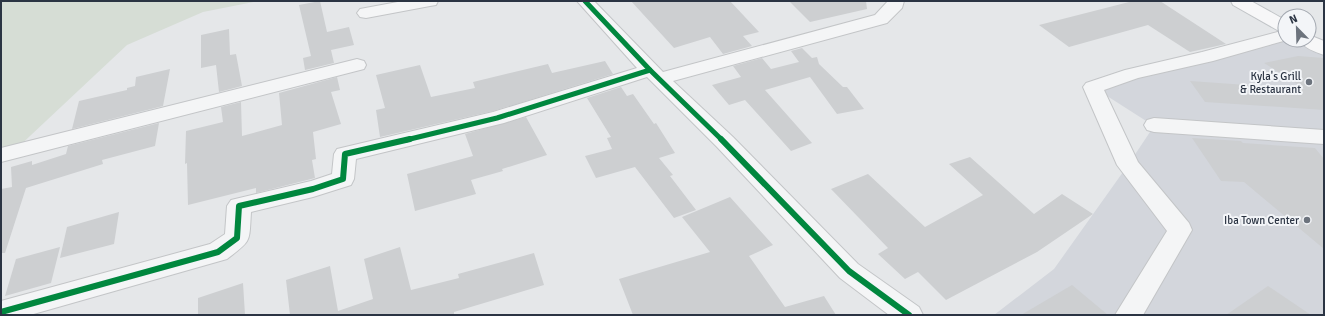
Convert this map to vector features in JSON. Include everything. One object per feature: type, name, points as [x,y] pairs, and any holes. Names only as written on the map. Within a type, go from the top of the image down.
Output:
[{"type":"main road","points":[[1239,1],[1277,22]]},
{"type":"street","points":[[366,13],[430,1]]},
{"type":"street","points":[[585,1],[655,74],[725,142],[849,271],[909,315]]},
{"type":"street","points":[[1,312],[218,252],[237,238],[239,206],[314,189],[343,179],[345,154],[497,118],[655,74],[881,19],[896,4],[896,1]]},
{"type":"street","points":[[1129,315],[1180,230],[1128,165],[1093,87],[1132,74],[1206,57],[1277,37]]},
{"type":"street","points":[[1,155],[356,66]]},
{"type":"street","points":[[1154,125],[1324,137]]},
{"type":"shaded area","points":[[1,1],[259,1],[203,12],[127,45],[14,151],[1,155]]},
{"type":"shaded area","points":[[1277,42],[1277,48],[1317,48],[1317,42],[1324,44],[1324,315],[994,315],[1054,269],[1154,126],[1093,87]]},
{"type":"building","points":[[320,1],[327,32],[349,27],[354,45],[331,50],[334,63],[305,70],[303,58],[311,56],[299,5]]},
{"type":"building","points":[[631,1],[730,1],[759,32],[743,36],[752,46],[723,54],[710,37],[674,48]]},
{"type":"building","points":[[789,1],[866,1],[867,9],[810,22]]},
{"type":"building","points":[[1133,1],[1160,1],[1226,44],[1190,52],[1148,25],[1069,47],[1039,25]]},
{"type":"building","points":[[229,29],[230,55],[236,54],[242,86],[219,92],[216,65],[201,68],[201,35]]},
{"type":"building","points":[[802,48],[812,58],[817,57],[819,64],[843,87],[847,87],[864,109],[837,114],[810,77],[765,90],[812,143],[791,151],[745,100],[729,105],[712,85],[741,77],[733,66],[762,58],[771,69],[799,62],[791,51]]},
{"type":"building","points":[[1298,56],[1324,58],[1324,110],[1205,102],[1190,81],[1305,89],[1264,63]]},
{"type":"building","points":[[605,61],[613,74],[493,111],[380,137],[376,110],[385,108],[376,75],[420,65],[431,97],[475,88],[473,82],[548,64],[552,73]]},
{"type":"building","points":[[170,69],[163,106],[72,129],[79,101],[127,90],[127,88],[135,86],[136,77]]},
{"type":"building","points":[[337,77],[340,90],[331,92],[341,124],[313,132],[316,159],[312,160],[315,178],[256,193],[256,188],[188,205],[187,163],[185,164],[186,131],[223,122],[221,107],[241,102],[242,136],[282,125],[279,93]]},
{"type":"building","points":[[621,87],[627,96],[633,94],[654,124],[656,123],[675,153],[659,158],[673,175],[670,176],[696,210],[674,218],[635,167],[596,178],[585,156],[612,149],[607,138],[611,137],[587,98]]},
{"type":"building","points":[[526,117],[547,155],[502,169],[503,171],[471,180],[476,194],[415,211],[407,174],[473,156],[465,134]]},
{"type":"building","points":[[159,123],[155,146],[102,160],[103,164],[26,188],[5,253],[1,253],[1,189],[12,187],[11,167],[32,161],[32,165],[66,154],[68,146]]},
{"type":"building","points":[[1192,138],[1315,148],[1324,159],[1324,249],[1244,182],[1221,181]]},
{"type":"building","points":[[970,157],[1034,214],[1062,194],[1093,214],[1037,252],[946,300],[918,272],[905,279],[878,254],[888,248],[831,189],[868,174],[925,227],[983,195],[949,164]]},
{"type":"building","points":[[730,197],[773,245],[749,256],[785,307],[824,296],[836,315],[633,315],[619,279],[710,252],[682,217]]},
{"type":"building","points":[[119,212],[114,244],[60,258],[67,227]]},
{"type":"building","points":[[60,247],[51,283],[5,296],[16,259]]},
{"type":"building","points":[[400,247],[411,290],[459,278],[458,274],[534,253],[544,285],[454,312],[454,315],[290,315],[286,280],[330,266],[338,311],[373,299],[364,259]]},
{"type":"building","points":[[243,283],[245,315],[198,315],[198,298]]},
{"type":"building","points":[[1072,285],[1108,315],[1021,315]]},
{"type":"building","points":[[1268,286],[1311,315],[1226,315]]},
{"type":"cycle path","points":[[585,1],[650,70],[725,142],[849,271],[909,315]]},
{"type":"cycle path","points":[[1,312],[218,252],[237,238],[239,206],[313,189],[343,179],[345,154],[497,118],[650,70]]},
{"type":"place","name":"Kyla's Grill & Restaurant","points":[[1309,82]]},
{"type":"place","name":"Iba Town Center","points":[[1307,220]]}]
